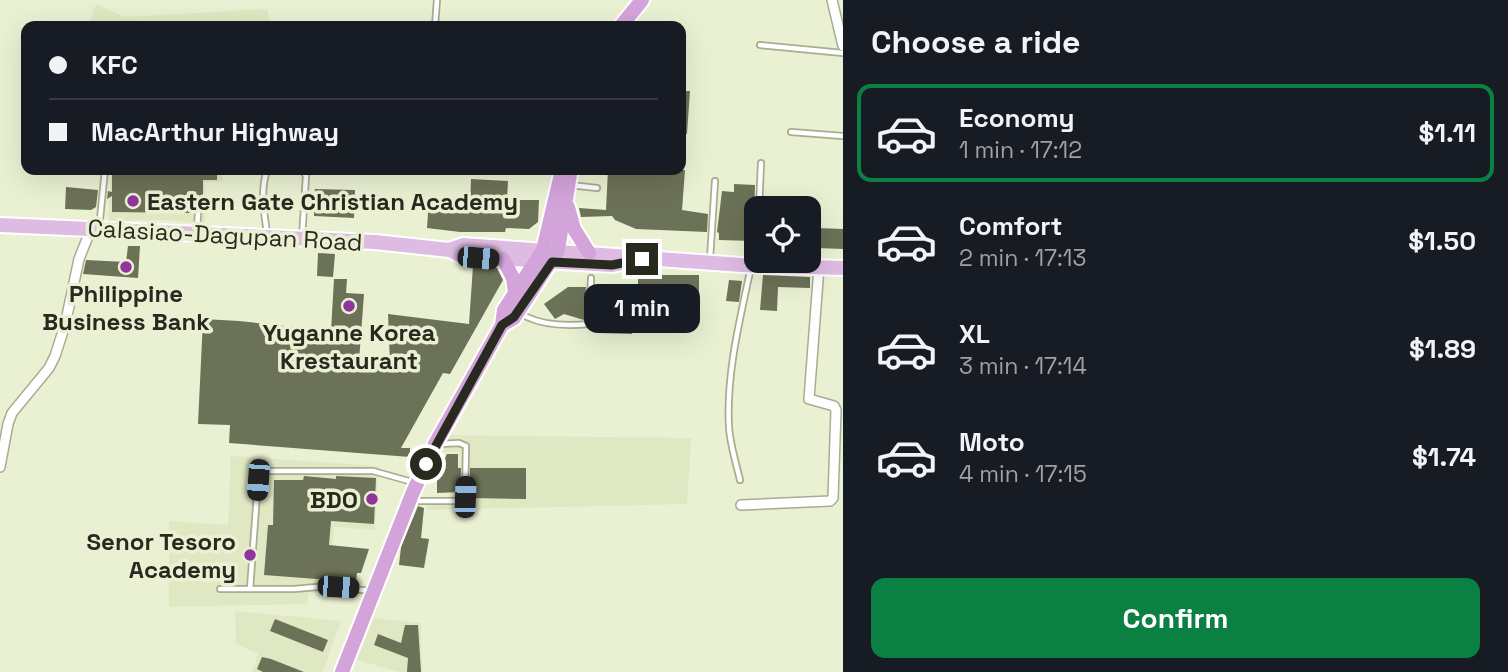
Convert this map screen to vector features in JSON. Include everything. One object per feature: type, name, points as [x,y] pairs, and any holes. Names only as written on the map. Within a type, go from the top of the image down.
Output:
[{"type":"highway","points":[[625,21],[642,0]]},
{"type":"highway","points":[[342,672],[409,502],[435,444],[502,325],[504,310],[515,292],[547,256],[561,175]]},
{"type":"highway","points":[[502,325],[514,317],[547,256],[567,202],[569,177]]},
{"type":"highway","points":[[567,202],[574,229],[589,253]]},
{"type":"highway","points":[[503,259],[513,278],[515,292]]},
{"type":"main road","name":"Calasiao-Dagupan Road","points":[[0,225],[375,242],[449,250],[461,256],[503,259],[547,256]]},
{"type":"main road","name":"Calasiao-Dagupan Road","points":[[449,250],[463,245],[547,256]]},
{"type":"main road","points":[[547,256],[589,253],[642,259],[744,264]]},
{"type":"main road","points":[[547,256],[612,265],[642,259]]},
{"type":"main road","points":[[821,267],[843,268]]},
{"type":"street","points":[[832,0],[840,22],[843,46]]},
{"type":"street","points":[[0,467],[12,414],[49,368],[55,356],[65,325],[79,259],[95,229]]},
{"type":"street","points":[[741,505],[830,501],[833,498],[836,410],[834,406],[809,399],[815,273]]},
{"type":"lane","points":[[435,21],[437,0]]},
{"type":"lane","points":[[760,45],[843,53]]},
{"type":"lane","points":[[791,132],[843,136]]},
{"type":"lane","points":[[760,196],[761,163]]},
{"type":"lane","points":[[95,229],[104,175]]},
{"type":"lane","points":[[265,175],[263,205],[268,237]]},
{"type":"lane","points":[[302,239],[305,175]]},
{"type":"lane","points":[[569,177],[597,188]]},
{"type":"lane","points":[[710,263],[715,181]]},
{"type":"lane","points":[[196,234],[198,214]]},
{"type":"lane","points":[[740,480],[729,429],[730,390],[736,339],[753,273]]},
{"type":"lane","points":[[527,317],[539,323],[589,324],[591,278]]},
{"type":"lane","points":[[409,502],[460,501],[465,497],[466,446],[459,443],[435,444]]},
{"type":"lane","points":[[250,589],[258,480],[266,471],[373,471],[417,483]]},
{"type":"lane","points":[[220,589],[328,586],[373,592]]},
{"type":"shaded area","points":[[96,4],[125,17],[267,9],[270,21],[91,21]]},
{"type":"shaded area","points":[[111,175],[222,175],[223,182],[205,182],[205,223],[108,221]]},
{"type":"shaded area","points":[[450,435],[691,438],[687,504],[427,510],[427,498],[458,496],[460,451],[443,452]]},
{"type":"shaded area","name":"Senor Tesoro Academy","points":[[231,456],[379,466],[375,530],[334,527],[330,580],[353,583],[351,591],[309,593],[307,604],[169,607],[169,521],[228,525]]},
{"type":"shaded area","points":[[235,611],[341,621],[323,672],[252,672],[258,654],[236,644]]},
{"type":"shaded area","points":[[374,618],[421,623],[422,672],[400,672],[357,660]]},
{"type":"building","points":[[686,91],[690,91],[687,134]]},
{"type":"building","points":[[112,175],[217,175],[217,180],[203,180],[203,214],[198,208],[193,213],[112,212],[112,196],[107,199],[108,191],[112,192]]},
{"type":"building","points":[[608,175],[685,175],[682,210],[708,214],[707,232],[636,229],[612,216],[581,217],[579,208],[606,210]]},
{"type":"building","points":[[471,179],[508,181],[507,200],[539,200],[538,222],[529,229],[506,228],[505,232],[460,232],[427,228],[429,199],[448,200],[448,205],[470,207]]},
{"type":"building","points":[[734,184],[755,185],[755,196],[744,196],[744,241],[719,240],[717,232],[722,191],[734,192]]},
{"type":"building","points":[[66,187],[98,190],[96,207],[91,210],[65,209]]},
{"type":"building","points":[[315,189],[355,190],[354,218],[314,216]]},
{"type":"building","points":[[821,228],[843,229],[843,249],[821,248]]},
{"type":"building","points":[[128,246],[140,246],[138,278],[83,274],[86,260],[126,262]]},
{"type":"building","points":[[318,253],[335,254],[333,277],[317,276]]},
{"type":"building","points":[[473,266],[497,268],[503,280],[450,374],[443,373],[401,448],[410,448],[410,457],[229,443],[230,425],[198,424],[203,319],[331,331],[334,279],[347,279],[346,293],[364,294],[359,361],[390,363],[388,314],[469,324]]},
{"type":"building","points":[[638,275],[699,275],[699,295],[638,295]]},
{"type":"building","points":[[763,275],[810,277],[810,288],[778,287],[777,311],[760,310]]},
{"type":"building","points":[[729,280],[742,281],[739,302],[726,301]]},
{"type":"building","points":[[568,287],[586,287],[584,320],[564,314],[555,319],[544,304]]},
{"type":"building","points":[[595,303],[633,304],[632,334],[600,333],[601,326],[594,323]]},
{"type":"building","points":[[447,454],[458,454],[458,468],[461,468],[460,492],[437,493],[437,475]]},
{"type":"building","points":[[470,468],[526,468],[526,499],[470,498]]},
{"type":"building","points":[[304,476],[336,479],[336,476],[376,478],[374,524],[331,521],[329,545],[369,549],[361,573],[357,573],[356,582],[264,575],[268,525],[273,525],[274,480],[303,480]]},
{"type":"building","points":[[418,506],[424,508],[421,538],[429,539],[424,568],[399,565],[401,547]]},
{"type":"building","points":[[275,619],[328,640],[323,652],[270,631]]},
{"type":"building","points":[[405,625],[418,625],[421,672],[407,672],[408,658],[374,645],[378,634],[401,643]]},
{"type":"building","points":[[262,657],[304,672],[263,672],[257,669]]},
{"type":"place","name":"Eastern Gate Christian Academy","points":[[133,201]]},
{"type":"place","name":"Philippine Business Bank","points":[[126,267]]},
{"type":"place","name":"Yuganne Korea Krestaurant","points":[[349,306]]},
{"type":"place","name":"BDO","points":[[372,499]]},
{"type":"place","name":"Senor Tesoro Academy","points":[[250,555]]},
{"type":"route","points":[[426,464],[502,325],[514,317],[552,262],[612,265],[642,259]]}]
